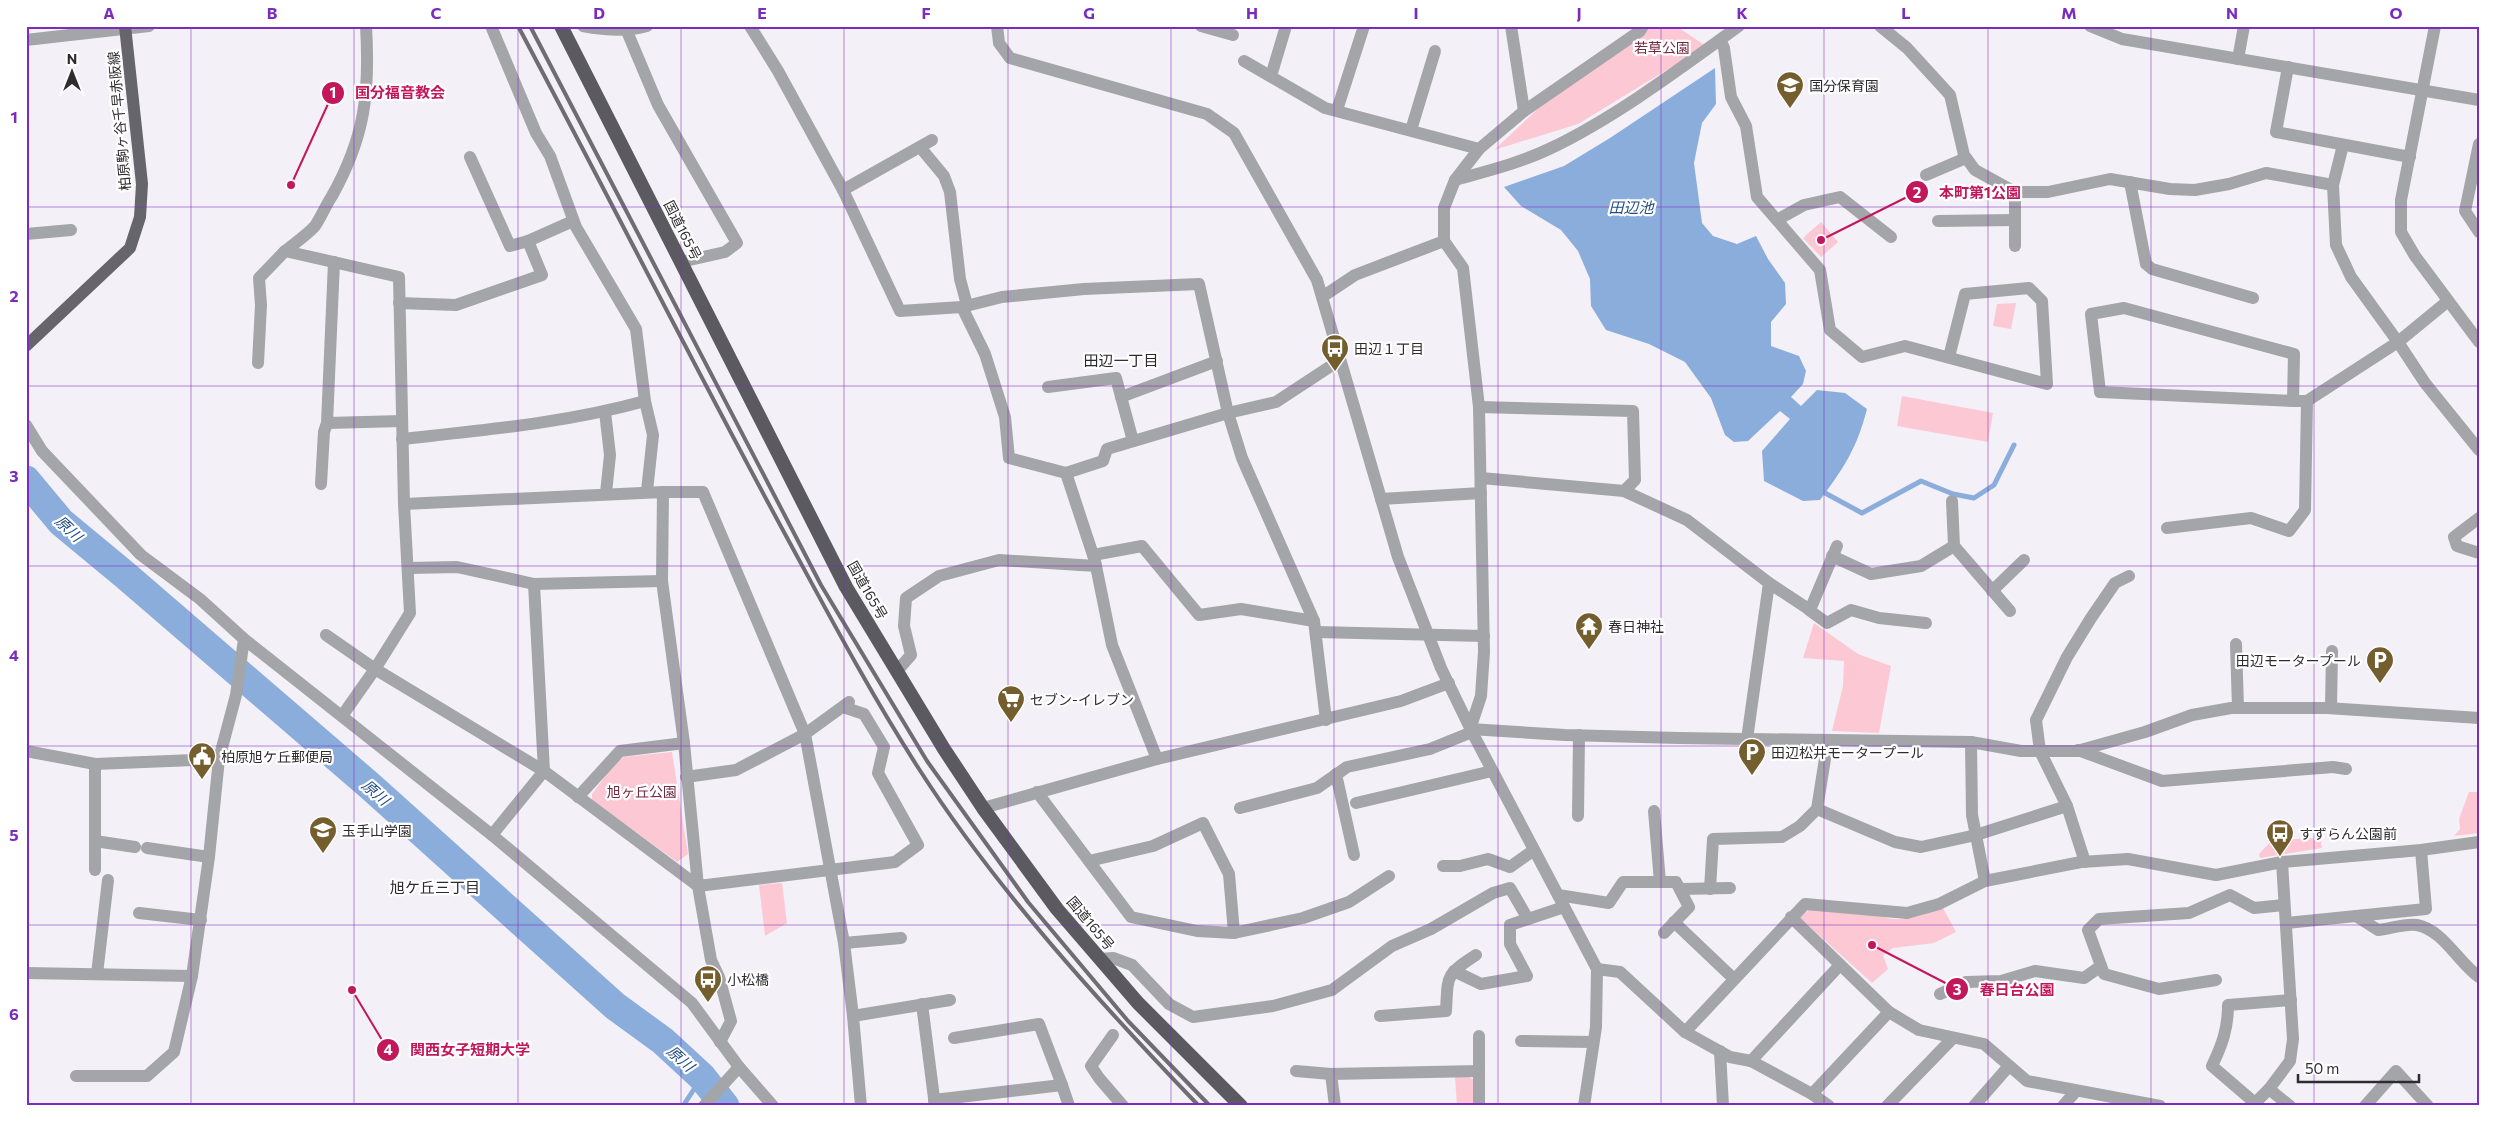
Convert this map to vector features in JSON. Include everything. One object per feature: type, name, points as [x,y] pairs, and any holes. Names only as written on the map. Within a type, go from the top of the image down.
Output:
[{"type":"highway","name":"国道165号","points":[[561,26],[846,587],[944,750],[983,808],[1057,909],[1138,1003],[1242,1106]]},
{"type":"main road","name":"柏原駒ヶ谷千早赤阪線","points":[[26,346],[130,248],[140,217],[142,184],[126,28]]},
{"type":"street","points":[[26,40],[148,26]]},
{"type":"street","points":[[258,362],[261,305],[259,278],[314,226],[338,184],[353,151],[364,117],[368,82],[366,26]]},
{"type":"street","points":[[491,26],[536,133],[550,156],[573,221],[636,328],[645,401],[653,435],[647,491]]},
{"type":"street","points":[[583,26],[603,30],[647,26]]},
{"type":"street","points":[[750,26],[778,71],[843,190],[900,311],[964,306],[1002,297],[1084,289],[1199,284],[1228,414],[1242,458],[1315,627],[1326,720]]},
{"type":"street","points":[[998,26],[999,43],[1010,58],[1207,114],[1234,133],[1317,280],[1398,556],[1428,635],[1471,730],[1597,969],[1596,1026],[1584,1106]]},
{"type":"street","points":[[1201,26],[1233,35]]},
{"type":"street","points":[[1271,76],[1286,26]]},
{"type":"street","points":[[1337,110],[1364,26]]},
{"type":"street","points":[[1511,26],[1524,111]]},
{"type":"street","points":[[1471,730],[1481,696],[1484,636],[1479,407],[1463,268],[1444,241],[1444,208],[1455,180],[1479,149],[1524,111],[1640,31],[1643,26]]},
{"type":"street","points":[[1455,180],[1498,169],[1549,149],[1608,116],[1739,26]]},
{"type":"street","points":[[1880,26],[1907,48],[1950,95],[1966,158],[1975,170],[2015,192],[2048,192],[2110,179],[2170,189],[2195,190],[2229,184],[2266,173],[2333,185]]},
{"type":"street","points":[[2090,26],[2122,39],[2479,100]]},
{"type":"street","points":[[2238,59],[2244,26]]},
{"type":"street","points":[[2436,26],[2401,200],[2401,232],[2448,301],[2474,326],[2479,342]]},
{"type":"street","points":[[626,29],[658,105],[737,243],[725,252],[681,262]]},
{"type":"street","points":[[1720,40],[1724,48],[1731,97],[1746,126],[1757,197],[1820,270],[1830,330],[1862,357],[1905,346],[2047,384],[2042,301],[2029,288],[1966,294],[1949,357]]},
{"type":"street","points":[[1411,130],[1435,52]]},
{"type":"street","points":[[1244,61],[1325,108],[1479,149]]},
{"type":"street","points":[[2288,67],[2276,132],[2410,157]]},
{"type":"street","points":[[843,190],[932,140]]},
{"type":"street","points":[[2479,144],[2465,211],[2479,232]]},
{"type":"street","points":[[2343,145],[2333,185],[2336,245],[2350,277],[2398,342],[2425,384],[2479,450]]},
{"type":"street","points":[[920,147],[944,176],[950,192],[964,306],[985,354],[1005,417],[1009,458],[1066,473],[1103,461],[1107,449],[1276,402],[1340,360]]},
{"type":"street","points":[[470,157],[510,246],[528,241],[573,221]]},
{"type":"street","points":[[1926,175],[1966,158]]},
{"type":"street","points":[[2130,182],[2146,264],[2152,269],[2253,298]]},
{"type":"street","points":[[2015,192],[2015,246]]},
{"type":"street","points":[[1777,220],[1804,205],[1840,197],[1891,237]]},
{"type":"street","points":[[1938,221],[2015,220]]},
{"type":"street","points":[[26,234],[71,230]]},
{"type":"street","points":[[399,302],[456,305],[542,276],[528,241]]},
{"type":"street","points":[[1322,297],[1355,276],[1444,241]]},
{"type":"street","points":[[286,251],[399,277],[404,504],[410,613],[375,669],[342,716]]},
{"type":"street","points":[[321,484],[324,432],[327,423],[334,262]]},
{"type":"street","points":[[2293,401],[2294,354],[2124,308],[2091,314],[2100,392],[2293,401],[2307,401],[2398,342],[2448,301]]},
{"type":"street","points":[[1121,397],[1217,362]]},
{"type":"street","points":[[1048,388],[1116,378],[1133,441]]},
{"type":"street","points":[[402,439],[499,429],[605,412],[645,401]]},
{"type":"street","points":[[2167,528],[2250,518],[2289,530],[2305,510],[2307,401]]},
{"type":"street","points":[[1479,407],[1632,410],[1635,480],[1624,491]]},
{"type":"street","points":[[605,412],[610,455],[606,493]]},
{"type":"street","points":[[327,423],[402,421]]},
{"type":"street","points":[[26,425],[42,451],[141,555],[200,599],[244,639],[492,835],[692,1003],[720,1042],[735,1071],[774,1105]]},
{"type":"street","points":[[1066,473],[1095,561],[1112,645],[1157,759]]},
{"type":"street","points":[[1481,478],[1624,491],[1687,520],[1769,583],[1827,623],[1851,610],[1879,618],[1926,623]]},
{"type":"street","points":[[404,504],[647,491],[703,492],[805,734],[832,871],[844,944],[861,1106]]},
{"type":"street","points":[[663,492],[662,581],[684,743],[698,886],[711,960],[719,977],[731,1021],[720,1042]]},
{"type":"street","points":[[1381,499],[1481,493]]},
{"type":"street","points":[[1952,501],[1954,546],[2010,611]]},
{"type":"street","points":[[2479,518],[2454,537],[2457,546],[2479,553]]},
{"type":"street","points":[[897,671],[911,655],[904,626],[906,598],[939,576],[999,560],[1095,561],[1142,546],[1199,616],[1241,608],[1315,627],[1428,635],[1484,636]]},
{"type":"street","points":[[1809,610],[1835,551],[1871,574],[1921,566],[1954,546]]},
{"type":"street","points":[[1992,591],[2024,560]]},
{"type":"street","points":[[409,568],[457,567],[534,584],[662,581]]},
{"type":"street","points":[[2085,862],[2068,806],[2040,751],[2036,720],[2068,657],[2115,583],[2129,576]]},
{"type":"street","points":[[1747,739],[1769,583]]},
{"type":"street","points":[[492,835],[544,771],[534,584]]},
{"type":"street","points":[[326,635],[375,669],[544,771],[698,886],[895,862],[918,845],[878,773],[884,747],[864,714],[846,705],[805,734],[736,770],[686,777]]},
{"type":"street","points":[[76,1076],[147,1076],[174,1052],[192,976],[201,920],[220,759],[236,695],[244,639]]},
{"type":"street","points":[[2236,644],[2238,708]]},
{"type":"street","points":[[2331,708],[2332,651]]},
{"type":"street","points":[[983,808],[1157,759],[1401,702],[1449,683]]},
{"type":"street","points":[[1240,808],[1317,788],[1347,767],[1430,749],[1471,730],[1579,735],[1972,742],[2021,751],[2040,751],[2078,750],[2145,732],[2192,715],[2238,708],[2331,708],[2479,718]]},
{"type":"street","points":[[1578,816],[1579,735]]},
{"type":"street","points":[[1710,889],[1713,839],[1782,837],[1800,826],[1816,809],[1828,740]]},
{"type":"street","points":[[1972,742],[1972,815],[1985,881]]},
{"type":"street","points":[[578,797],[620,751],[684,743]]},
{"type":"street","points":[[2078,750],[2162,781],[2334,767],[2346,769]]},
{"type":"street","points":[[26,751],[95,764],[220,759]]},
{"type":"street","points":[[95,764],[95,870]]},
{"type":"street","points":[[1356,802],[1492,771]]},
{"type":"street","points":[[1336,774],[1354,855]]},
{"type":"street","points":[[1037,792],[1131,917],[1197,931],[1234,933],[1303,918],[1350,902],[1389,876]]},
{"type":"street","points":[[1816,809],[1895,842],[1921,847],[1976,836],[2068,806]]},
{"type":"street","points":[[1654,811],[1660,882]]},
{"type":"street","points":[[1089,861],[1153,846],[1202,823],[1229,874],[1234,933]]},
{"type":"street","points":[[95,841],[209,857]]},
{"type":"street","points":[[1685,1032],[1805,904],[1907,913],[1939,904],[1985,881],[2085,862],[2128,859],[2216,875],[2282,862],[2421,850],[2479,842]]},
{"type":"street","points":[[1444,866],[1460,866],[1488,859],[1510,867],[1534,850]]},
{"type":"street","points":[[2286,923],[2426,909],[2421,850]]},
{"type":"street","points":[[2282,862],[2284,905],[2286,923],[2291,1000],[2293,1038],[2290,1061],[2269,1090],[2253,1104],[2212,1066],[2225,1040],[2228,1005],[2291,1000]]},
{"type":"street","points":[[97,974],[108,880]]},
{"type":"street","points":[[1454,971],[1481,984],[1527,976],[1510,944],[1510,925],[1528,919],[1561,901],[1609,903],[1623,882],[1676,882],[1689,907],[1664,933]]},
{"type":"street","points":[[1100,959],[1113,958],[1132,965],[1170,1004],[1193,1017],[1273,1006],[1332,990],[1392,946],[1431,929],[1493,893],[1510,888],[1528,919]]},
{"type":"street","points":[[1680,889],[1730,888]]},
{"type":"street","points":[[2216,980],[2160,989],[2104,974],[2088,930],[2099,919],[2189,913],[2230,895],[2254,908],[2284,905]]},
{"type":"street","points":[[139,913],[201,920]]},
{"type":"street","points":[[2356,916],[2378,930],[2416,924],[2435,932],[2466,967],[2479,977]]},
{"type":"street","points":[[1791,917],[1889,1012],[1919,1030],[1984,1044],[2027,1081],[2159,1105]]},
{"type":"street","points":[[1674,922],[1734,979]]},
{"type":"street","points":[[844,944],[901,938]]},
{"type":"street","points":[[1380,1016],[1446,1011],[1448,977],[1476,955]]},
{"type":"street","points":[[1751,1060],[1840,965]]},
{"type":"street","points":[[1940,994],[1966,982],[2001,981],[2035,971],[2084,978],[2101,966]]},
{"type":"street","points":[[1597,969],[1620,972],[1685,1032],[1730,1056],[1751,1060],[1812,1094],[1829,1106]]},
{"type":"street","points":[[26,972],[192,976]]},
{"type":"street","points":[[853,1016],[950,1000]]},
{"type":"street","points":[[922,1004],[934,1103],[1062,1086]]},
{"type":"street","points":[[1812,1094],[1889,1012]]},
{"type":"street","points":[[954,1038],[1039,1024],[1069,1106]]},
{"type":"street","points":[[1113,1035],[1092,1066],[1098,1078],[1123,1106]]},
{"type":"street","points":[[1479,1036],[1479,1106]]},
{"type":"street","points":[[1887,1106],[1953,1038]]},
{"type":"street","points":[[1521,1041],[1593,1042]]},
{"type":"street","points":[[1720,1051],[1723,1106]]},
{"type":"street","points":[[1974,1106],[2009,1066]]},
{"type":"street","points":[[705,1105],[735,1071]]},
{"type":"street","points":[[1296,1071],[1331,1074],[1479,1071]]},
{"type":"street","points":[[2365,1106],[2396,1071],[2428,1106]]},
{"type":"street","points":[[1331,1074],[1335,1106]]},
{"type":"street","points":[[2269,1090],[2290,1106]]},
{"type":"street","points":[[2063,1106],[2076,1091]]},
{"type":"green space","name":"若草公園","points":[[1650,26],[1676,26],[1706,46],[1578,124],[1494,150],[1544,103],[1643,35]]},
{"type":"green space","points":[[1821,222],[1838,242],[1821,257],[1803,238]]},
{"type":"green space","points":[[2016,303],[2011,329],[1993,326],[1997,304]]},
{"type":"green space","points":[[1902,396],[1993,413],[1988,442],[1897,426]]},
{"type":"green space","points":[[1814,623],[1858,654],[1891,666],[1879,733],[1832,731],[1843,686],[1844,661],[1803,658]]},
{"type":"green space","name":"旭ヶ丘公園","points":[[672,752],[688,854],[677,862],[592,800],[592,794],[614,764],[624,757]]},
{"type":"green space","points":[[2469,792],[2479,792],[2479,833],[2454,836],[2460,829],[2459,819]]},
{"type":"green space","points":[[2320,838],[2322,848],[2260,858],[2259,854],[2272,840]]},
{"type":"green space","points":[[782,883],[787,923],[765,936],[759,885]]},
{"type":"green space","points":[[1943,908],[1956,932],[1934,943],[1893,948],[1883,955],[1888,969],[1872,983],[1799,917],[1809,910],[1905,919]]},
{"type":"green space","points":[[1455,1077],[1469,1077],[1474,1080],[1475,1106],[1457,1106]]},
{"type":"water","name":"田辺池","points":[[1715,68],[1716,104],[1702,123],[1694,163],[1702,223],[1713,236],[1737,244],[1756,236],[1768,259],[1785,283],[1786,304],[1771,322],[1771,346],[1799,356],[1806,371],[1803,384],[1791,397],[1801,406],[1817,390],[1845,393],[1867,409],[1859,435],[1849,457],[1820,500],[1803,501],[1764,481],[1762,451],[1790,419],[1780,411],[1748,441],[1734,442],[1725,435],[1711,398],[1685,362],[1649,344],[1606,330],[1591,306],[1590,279],[1578,251],[1561,230],[1521,206],[1504,187],[1564,166],[1610,138]]},
{"type":"waterway","points":[[1825,493],[1862,513],[1921,481],[1953,494],[1974,498],[1994,485],[2014,445]]},
{"type":"waterway","name":"原川","points":[[26,480],[61,522],[370,786],[615,1006],[663,1041],[702,1077],[725,1106]]},
{"type":"waterway","points":[[683,1106],[702,1077]]},
{"type":"railway","points":[[518,26],[833,623],[866,682],[919,769],[949,814],[1015,901],[1087,986],[1199,1106]]},
{"type":"railway","points":[[530,26],[821,585],[927,761],[1028,902],[1128,1021],[1210,1106]]},
{"type":"place","name":"国分保育園","points":[[1790,109]]},
{"type":"place","name":"国分福音教会","points":[[291,185]]},
{"type":"place","name":"本町第1公園","points":[[1821,240]]},
{"type":"place","name":"田辺１丁目","points":[[1335,372]]},
{"type":"place","name":"春日神社","points":[[1589,650]]},
{"type":"place","name":"田辺モータープール","points":[[2380,684]]},
{"type":"place","name":"セブン-イレブン","points":[[1011,723]]},
{"type":"place","name":"田辺松井モータープール","points":[[1752,776]]},
{"type":"place","name":"柏原旭ケ丘郵便局","points":[[202,780]]},
{"type":"place","name":"玉手山学園","points":[[323,854]]},
{"type":"place","name":"すずらん公園前","points":[[2280,857]]},
{"type":"place","name":"春日台公園","points":[[1872,945]]},
{"type":"place","name":"関西女子短期大学","points":[[352,990]]},
{"type":"place","name":"小松橋","points":[[708,1003]]},
{"type":"district","name":"田辺一丁目","points":[[1121,360]]},
{"type":"district","name":"旭ケ丘三丁目","points":[[435,887]]}]
